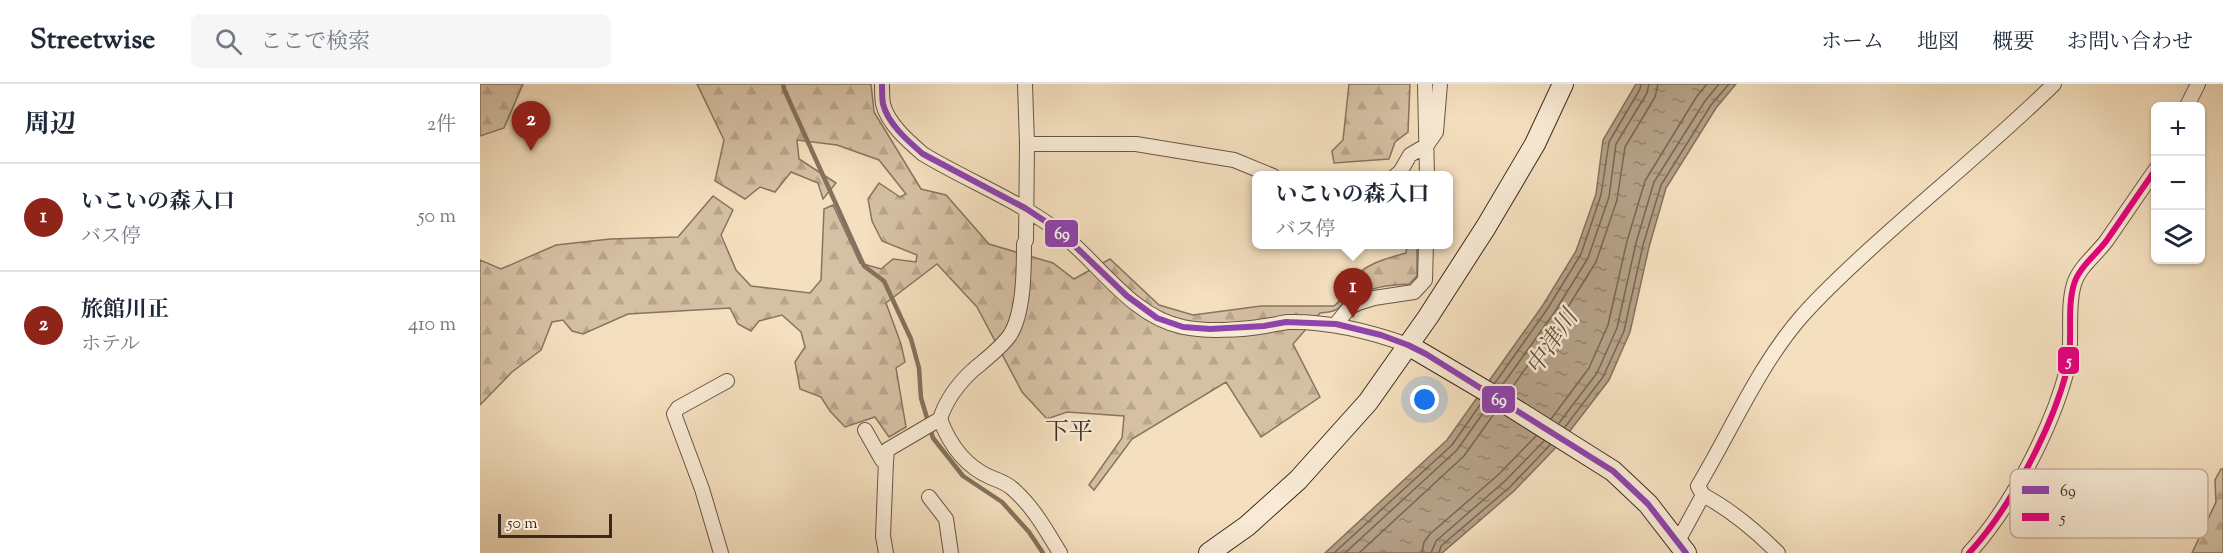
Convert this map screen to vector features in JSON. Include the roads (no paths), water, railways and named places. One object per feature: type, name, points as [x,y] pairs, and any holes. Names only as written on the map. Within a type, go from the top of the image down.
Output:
[{"type":"street","points":[[882,84],[884,104],[891,120],[909,142],[923,154],[1025,208],[1057,229],[1127,296],[1157,318],[1183,327],[1210,329],[1264,327],[1286,322],[1336,324],[1381,335],[1408,345],[1613,471],[1648,504],[1681,549]]},
{"type":"street","points":[[886,553],[883,536],[887,450],[937,420],[945,404],[965,379],[1003,344],[1011,332],[1018,310],[1024,274],[1026,240],[1028,144],[1025,84]]},
{"type":"street","points":[[1425,84],[1426,171]]},
{"type":"street","points":[[1401,171],[1410,155],[1427,145],[1436,132],[1440,84]]},
{"type":"street","points":[[1209,553],[1247,526],[1298,480],[1368,402],[1486,227],[1530,153],[1563,84]]},
{"type":"street","points":[[1778,553],[1722,506],[1703,495],[1698,486],[1781,342],[1801,317],[1840,277],[2054,84]]},
{"type":"street","points":[[2189,102],[2198,84]]},
{"type":"street","points":[[1028,144],[1137,144],[1234,160],[1261,171]]},
{"type":"street","points":[[2025,469],[2038,446],[2068,368],[2074,281],[2107,240],[2151,176]]},
{"type":"street","points":[[1336,324],[1349,308],[1358,303],[1374,298],[1414,292],[1425,280],[1426,249]]},
{"type":"street","points":[[721,553],[702,489],[674,414],[678,408],[727,381]]},
{"type":"street","points":[[937,420],[964,459],[989,477],[1000,479],[1013,489],[1038,516],[1060,553]]},
{"type":"street","points":[[865,430],[882,460],[886,461]]},
{"type":"street","points":[[1681,549],[1703,495]]},
{"type":"street","points":[[1969,553],[1997,518],[2010,495]]},
{"type":"street","points":[[929,497],[946,519],[951,553]]},
{"type":"water","name":"中津川","points":[[1636,84],[1736,84],[1716,108],[1666,188],[1649,247],[1630,332],[1609,380],[1563,440],[1514,491],[1442,553],[1325,553],[1447,440],[1543,305],[1576,251],[1596,194],[1603,140]]},
{"type":"waterway","points":[[783,84],[864,266],[884,281],[911,339],[919,368],[921,398],[933,438],[963,476],[1002,502],[1029,532],[1043,553]]},
{"type":"place","name":"旅館川正","points":[[531,151]]},
{"type":"place","name":"いこいの森入口","points":[[1353,318]]},
{"type":"district","name":"下平","points":[[1069,433]]}]
